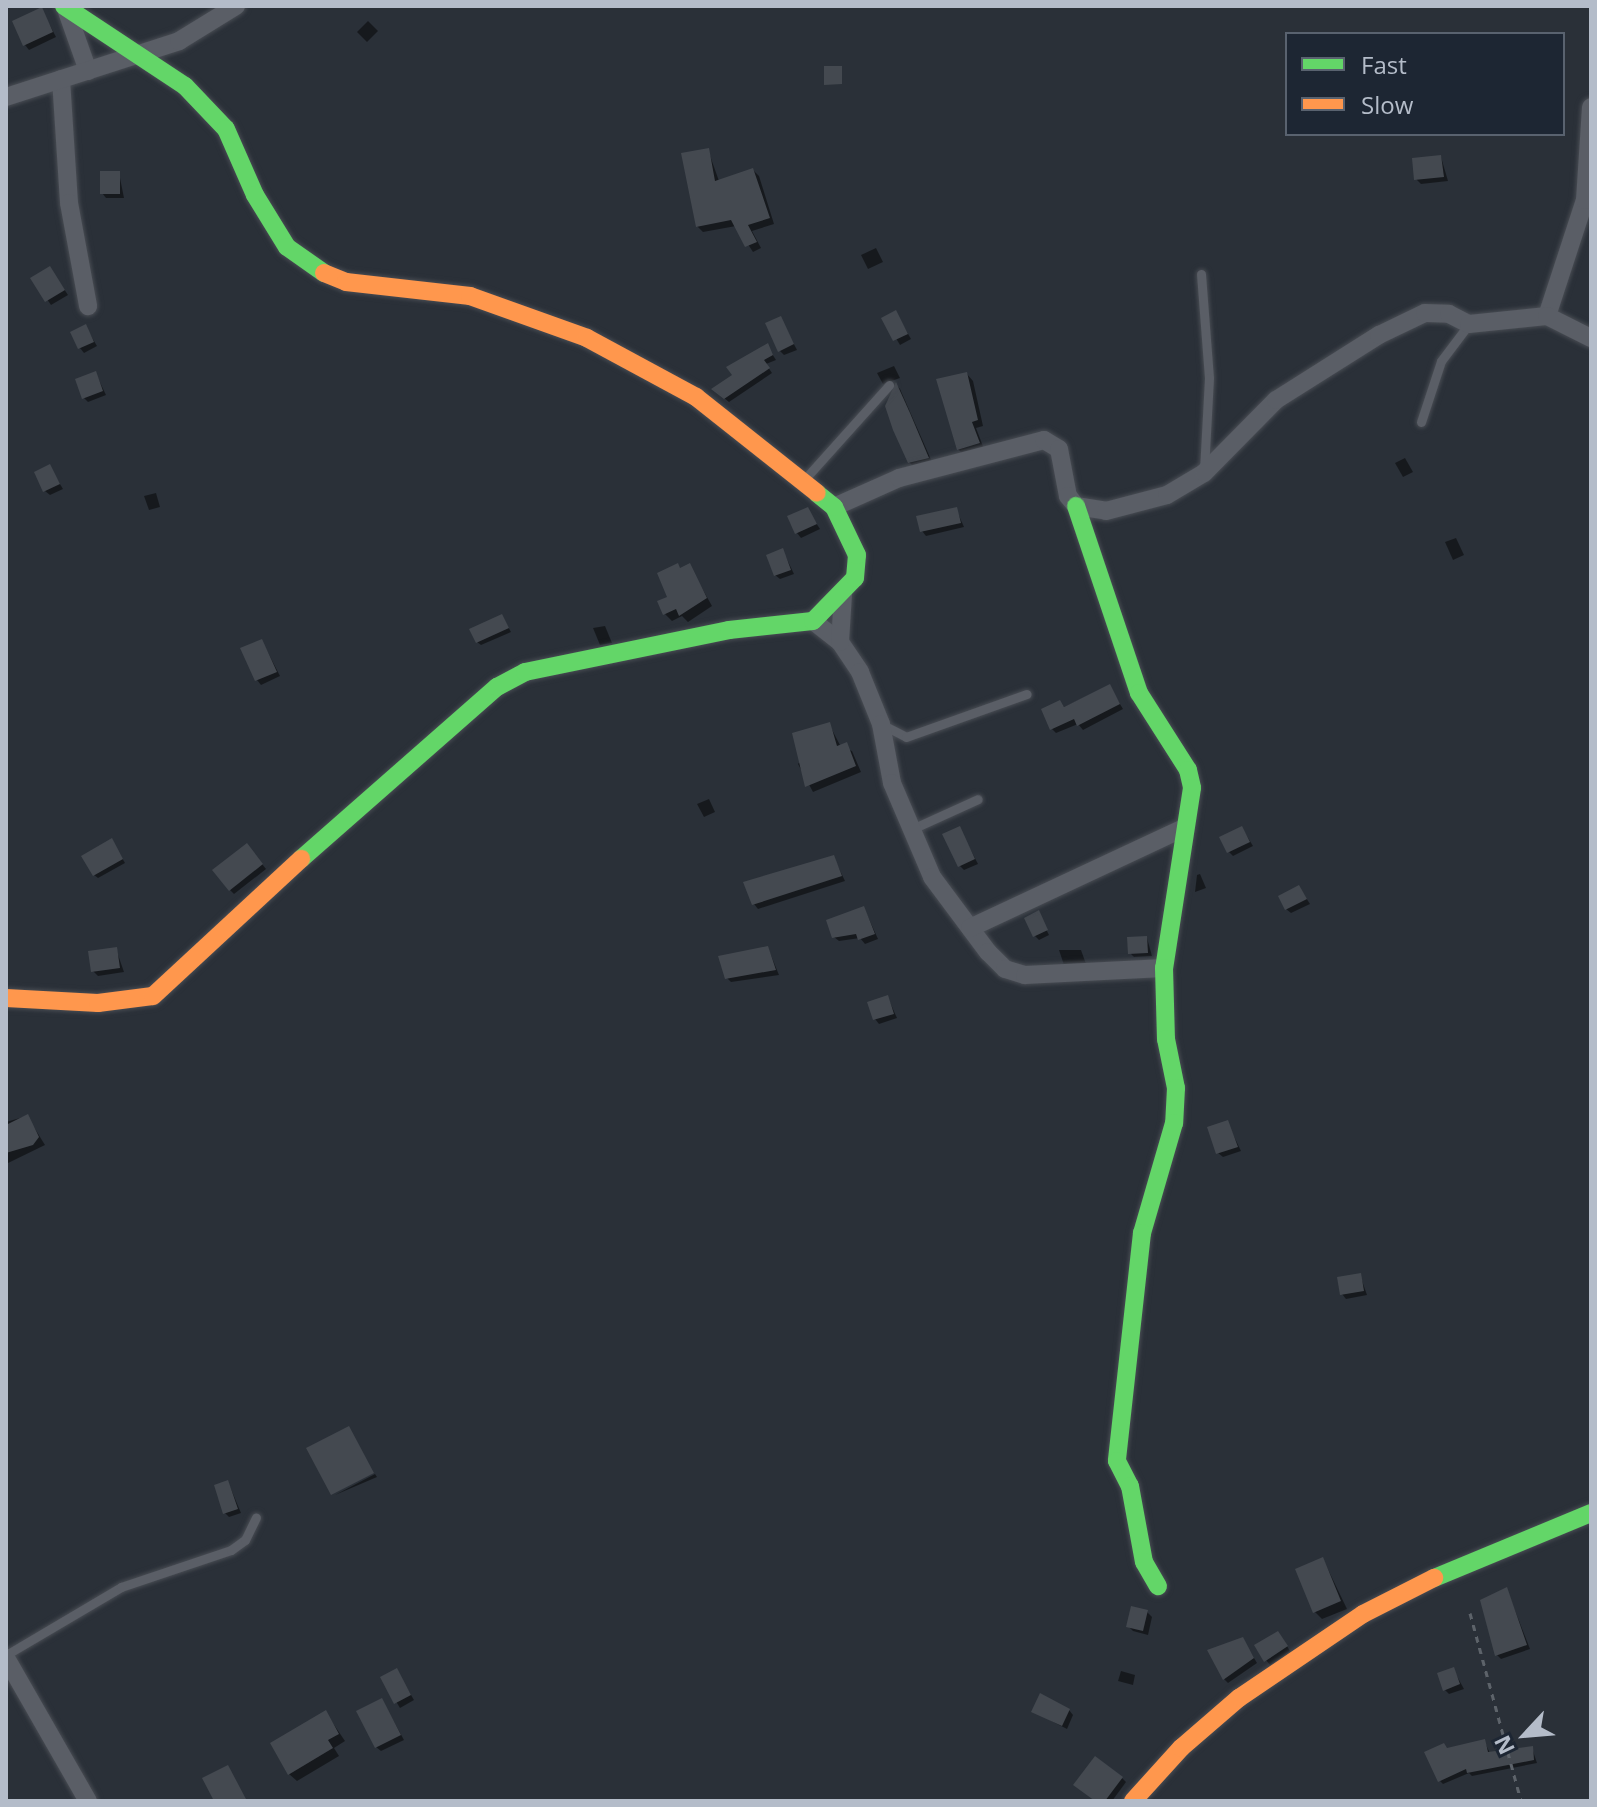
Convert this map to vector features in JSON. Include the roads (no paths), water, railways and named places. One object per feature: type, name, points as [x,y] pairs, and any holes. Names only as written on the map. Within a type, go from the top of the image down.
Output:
[{"type":"street","points":[[6,998],[98,1003],[153,996],[232,919],[468,711],[525,672],[729,630],[813,621],[843,594],[855,578],[857,555],[834,507],[803,481],[696,397],[587,338],[470,296],[346,282],[316,270],[287,247],[255,195],[226,129],[185,86],[142,54],[65,6]]},
{"type":"street","points":[[65,6],[88,71]]},
{"type":"street","points":[[6,97],[179,41],[236,6]]},
{"type":"street","points":[[61,79],[69,203],[88,306]]},
{"type":"street","points":[[1547,316],[1585,200],[1591,107]]},
{"type":"street","points":[[1076,506],[1106,511],[1167,495],[1204,473],[1276,400],[1379,335],[1425,313],[1449,314],[1469,324],[1547,316],[1591,338]]},
{"type":"street","points":[[834,507],[899,478],[1044,440],[1059,449],[1068,496],[1076,506],[1139,693],[1188,770],[1192,788],[1164,968],[1166,1039],[1176,1088],[1174,1123],[1142,1233],[1128,1324],[1117,1461],[1130,1486],[1144,1562],[1158,1586]]},
{"type":"street","points":[[840,642],[843,594]]},
{"type":"street","points":[[813,621],[840,642],[860,672],[881,724],[892,783],[932,877],[1005,969],[1025,975],[1164,968]]},
{"type":"street","points":[[970,928],[1186,827]]},
{"type":"street","points":[[1133,1801],[1181,1748],[1239,1698],[1363,1614],[1438,1576],[1591,1513]]},
{"type":"street","points":[[6,1657],[88,1801]]},
{"type":"lane","points":[[1201,274],[1209,402],[1204,473]]},
{"type":"lane","points":[[1421,422],[1441,361],[1469,324]]},
{"type":"lane","points":[[803,481],[889,385]]},
{"type":"lane","points":[[881,724],[906,737],[1027,694]]},
{"type":"lane","points":[[912,829],[978,799]]},
{"type":"lane","points":[[6,1657],[121,1587],[231,1550],[245,1540],[256,1517]]}]
